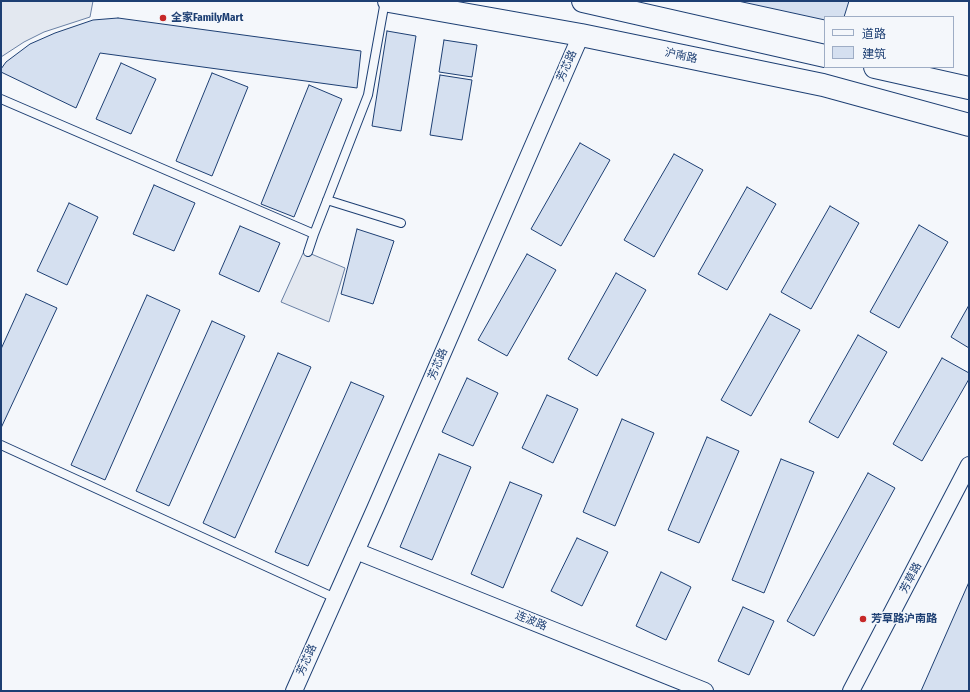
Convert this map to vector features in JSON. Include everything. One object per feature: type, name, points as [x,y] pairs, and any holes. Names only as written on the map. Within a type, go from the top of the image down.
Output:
[{"type":"main road","name":"沪南路","points":[[389,1],[580,35],[823,85],[969,125]]},
{"type":"main road","points":[[583,1],[824,56]]},
{"type":"main road","points":[[879,68],[969,88]]},
{"type":"street","name":"芳芯路","points":[[294,691],[580,35]]},
{"type":"street","name":"芳草路","points":[[852,691],[969,465]]},
{"type":"street","name":"连波路","points":[[356,551],[705,691]]},
{"type":"lane","points":[[308,252],[368,95],[385,1]]},
{"type":"lane","points":[[1,99],[314,234]]},
{"type":"lane","points":[[327,200],[401,223]]},
{"type":"lane","points":[[1,445],[335,598]]},
{"type":"shaded area","points":[[1,1],[93,1],[90,17],[44,32],[24,42],[1,57]]},
{"type":"shaded area","points":[[304,251],[345,268],[329,322],[281,302]]},
{"type":"building","points":[[738,1],[849,1],[844,16],[824,16],[824,20]]},
{"type":"building","points":[[118,18],[361,51],[357,88],[100,53],[76,108],[1,72],[1,69],[6,62],[30,44],[55,33],[93,20]]},
{"type":"building","points":[[387,31],[416,36],[401,131],[372,126]]},
{"type":"building","points":[[444,40],[477,45],[472,77],[439,72]]},
{"type":"building","points":[[121,63],[156,79],[131,134],[96,119]]},
{"type":"building","points":[[212,73],[248,87],[212,176],[176,161]]},
{"type":"building","points":[[440,75],[472,80],[462,140],[430,135]]},
{"type":"building","points":[[309,85],[342,99],[294,217],[261,204]]},
{"type":"building","points":[[580,143],[610,160],[561,246],[531,229]]},
{"type":"building","points":[[674,154],[703,170],[654,257],[624,240]]},
{"type":"building","points":[[154,185],[195,203],[174,251],[133,234]]},
{"type":"building","points":[[747,187],[776,204],[727,290],[698,274]]},
{"type":"building","points":[[69,203],[98,217],[67,285],[37,271]]},
{"type":"building","points":[[830,206],[859,223],[811,309],[781,292]]},
{"type":"building","points":[[919,225],[948,242],[899,328],[870,312]]},
{"type":"building","points":[[240,226],[280,243],[259,292],[219,274]]},
{"type":"building","points":[[357,229],[394,241],[373,304],[341,294]]},
{"type":"building","points":[[527,254],[556,270],[507,356],[478,340]]},
{"type":"building","points":[[616,273],[646,290],[597,376],[568,359]]},
{"type":"building","points":[[26,294],[57,308],[1,428],[1,349]]},
{"type":"building","points":[[147,295],[180,310],[105,480],[71,465]]},
{"type":"building","points":[[969,305],[969,348],[951,337]]},
{"type":"building","points":[[770,314],[800,330],[751,416],[721,400]]},
{"type":"building","points":[[212,321],[245,336],[169,506],[136,491]]},
{"type":"building","points":[[858,335],[887,352],[838,438],[809,422]]},
{"type":"building","points":[[278,353],[311,367],[235,538],[203,523]]},
{"type":"building","points":[[942,358],[969,373],[969,379],[922,461],[893,444]]},
{"type":"building","points":[[467,378],[498,393],[473,446],[442,432]]},
{"type":"building","points":[[351,382],[384,396],[308,566],[275,552]]},
{"type":"building","points":[[547,395],[578,409],[553,463],[522,448]]},
{"type":"building","points":[[622,419],[654,433],[615,526],[583,512]]},
{"type":"building","points":[[707,437],[739,451],[699,543],[668,530]]},
{"type":"building","points":[[439,454],[471,467],[432,560],[400,547]]},
{"type":"building","points":[[781,459],[814,472],[764,593],[732,580]]},
{"type":"building","points":[[868,473],[895,488],[814,636],[787,621]]},
{"type":"building","points":[[510,482],[542,495],[503,588],[471,574]]},
{"type":"building","points":[[577,538],[608,552],[582,606],[551,591]]},
{"type":"building","points":[[661,572],[691,587],[666,640],[636,626]]},
{"type":"building","points":[[969,582],[969,691],[921,691]]},
{"type":"building","points":[[743,607],[774,621],[749,675],[718,661]]},
{"type":"place","name":"全家FamilyMart","points":[[163,18]]},
{"type":"place","name":"芳草路沪南路","points":[[863,619]]}]
